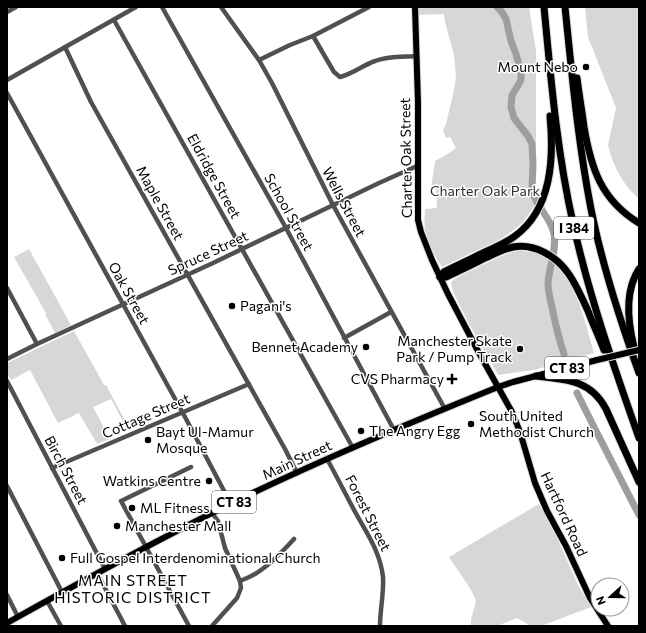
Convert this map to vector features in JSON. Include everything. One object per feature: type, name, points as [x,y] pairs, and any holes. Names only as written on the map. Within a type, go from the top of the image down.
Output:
[{"type":"highway","name":"I 384","points":[[544,7],[558,143],[573,222],[592,297],[639,438]]},
{"type":"highway","name":"I 384","points":[[565,7],[578,126],[592,211],[608,278],[639,373]]},
{"type":"highway","points":[[568,38],[575,61],[587,141],[594,171],[611,199],[623,211],[639,223]]},
{"type":"highway","points":[[440,277],[444,272],[511,238],[524,228],[535,214],[542,200],[549,177],[552,152],[547,73],[548,50]]},
{"type":"highway","points":[[440,277],[446,277],[510,247],[524,246],[545,252],[568,272],[576,285],[617,382],[626,399]]},
{"type":"highway","points":[[639,270],[634,277],[631,287],[629,310],[631,334],[639,363]]},
{"type":"highway","points":[[536,376],[564,378],[576,381],[596,394],[603,402],[609,413],[639,482]]},
{"type":"main road","name":"Charter Oak Street","points":[[415,7],[418,215],[420,230],[440,277],[478,353],[498,387]]},
{"type":"main road","name":"CT 83","points":[[498,387],[639,350]]},
{"type":"main road","name":"Main Street","points":[[10,624],[18,617],[62,592],[212,513],[328,459],[498,387]]},
{"type":"main road","name":"Hartford Road","points":[[498,387],[518,426],[530,469],[540,497],[566,546],[590,598],[608,626]]},
{"type":"street","points":[[7,12],[16,7]]},
{"type":"street","points":[[7,80],[136,7]]},
{"type":"street","name":"School Street","points":[[162,7],[286,228],[394,430]]},
{"type":"street","name":"Wells Street","points":[[221,7],[259,60],[272,83],[333,205],[445,409]]},
{"type":"street","points":[[259,60],[313,36],[369,7]]},
{"type":"street","name":"Eldridge Street","points":[[114,20],[353,448]]},
{"type":"street","points":[[313,36],[334,72],[340,77],[347,75],[375,60],[416,56]]},
{"type":"street","name":"Maple Street","points":[[65,47],[91,102],[292,461],[297,473]]},
{"type":"street","name":"Oak Street","points":[[7,93],[183,412],[231,504]]},
{"type":"street","name":"Spruce Street","points":[[7,359],[417,166]]},
{"type":"street","points":[[7,288],[37,344]]},
{"type":"street","points":[[344,338],[391,312]]},
{"type":"street","name":"Birch Street","points":[[7,381],[105,569]]},
{"type":"street","name":"Cottage Street","points":[[52,468],[249,384]]},
{"type":"street","name":"Forest Street","points":[[328,459],[372,541],[380,560],[383,582],[380,626]]},
{"type":"street","points":[[189,626],[122,501],[191,467]]},
{"type":"street","points":[[7,488],[62,592]]},
{"type":"street","points":[[212,513],[218,521],[225,548],[240,581],[241,588],[237,598],[212,626]]},
{"type":"street","points":[[240,581],[261,570],[294,539]]},
{"type":"street","points":[[97,573],[125,626]]},
{"type":"street","points":[[7,595],[18,617]]},
{"type":"street","points":[[46,601],[61,626]]},
{"type":"green space","name":"Charter Oak Park","points":[[417,7],[529,7],[536,51],[536,146],[533,185],[537,202],[522,223],[501,239],[442,267],[427,239],[425,209],[437,208],[436,188],[431,188],[435,161],[456,148],[450,137],[446,138],[443,130],[446,124],[456,78],[454,55],[444,14],[418,15]]},
{"type":"green space","points":[[585,7],[639,7],[639,199],[628,188],[619,175],[610,153],[608,145],[616,108],[588,37]]},
{"type":"green space","points":[[29,249],[71,325],[55,333],[45,314],[46,313],[14,257]]},
{"type":"green space","points":[[515,251],[543,255],[561,271],[574,292],[584,316],[594,353],[534,370],[498,375],[468,322],[453,292],[451,282],[456,278],[499,257]]},
{"type":"green space","points":[[74,331],[104,385],[106,385],[130,430],[128,431],[111,399],[93,407],[110,439],[97,444],[79,413],[58,423],[30,370],[11,380],[7,373],[7,363]]},
{"type":"green space","points":[[539,504],[590,607],[541,626],[531,626],[517,618],[497,626],[471,626],[471,619],[476,602],[475,598],[449,557]]},
{"type":"waterway","points":[[497,7],[506,19],[521,73],[520,82],[512,95],[511,107],[514,118],[528,136],[532,144],[533,194],[550,222],[554,234],[554,252],[548,286],[560,343],[564,354]]},
{"type":"waterway","points":[[577,393],[639,515]]},
{"type":"place","name":"Mount Nebo","points":[[586,67]]},
{"type":"place","name":"Pagani's","points":[[232,306]]},
{"type":"place","name":"Bennet Academy","points":[[366,347]]},
{"type":"place","name":"Manchester Skate Park / Pump Track","points":[[520,349]]},
{"type":"place","name":"CVS Pharmacy","points":[[452,379]]},
{"type":"place","name":"South United Methodist Church","points":[[471,424]]},
{"type":"place","name":"The Angry Egg","points":[[361,431]]},
{"type":"place","name":"Bayt Ul-Mamur Mosque","points":[[148,440]]},
{"type":"place","name":"Watkins Centre","points":[[209,481]]},
{"type":"place","name":"ML Fitness","points":[[132,508]]},
{"type":"place","name":"Manchester Mall","points":[[117,526]]},
{"type":"place","name":"Full Gospel Interdenominational Church","points":[[62,558]]},
{"type":"district","name":"MAIN STREET HISTORIC DISTRICT","points":[[133,590]]}]
